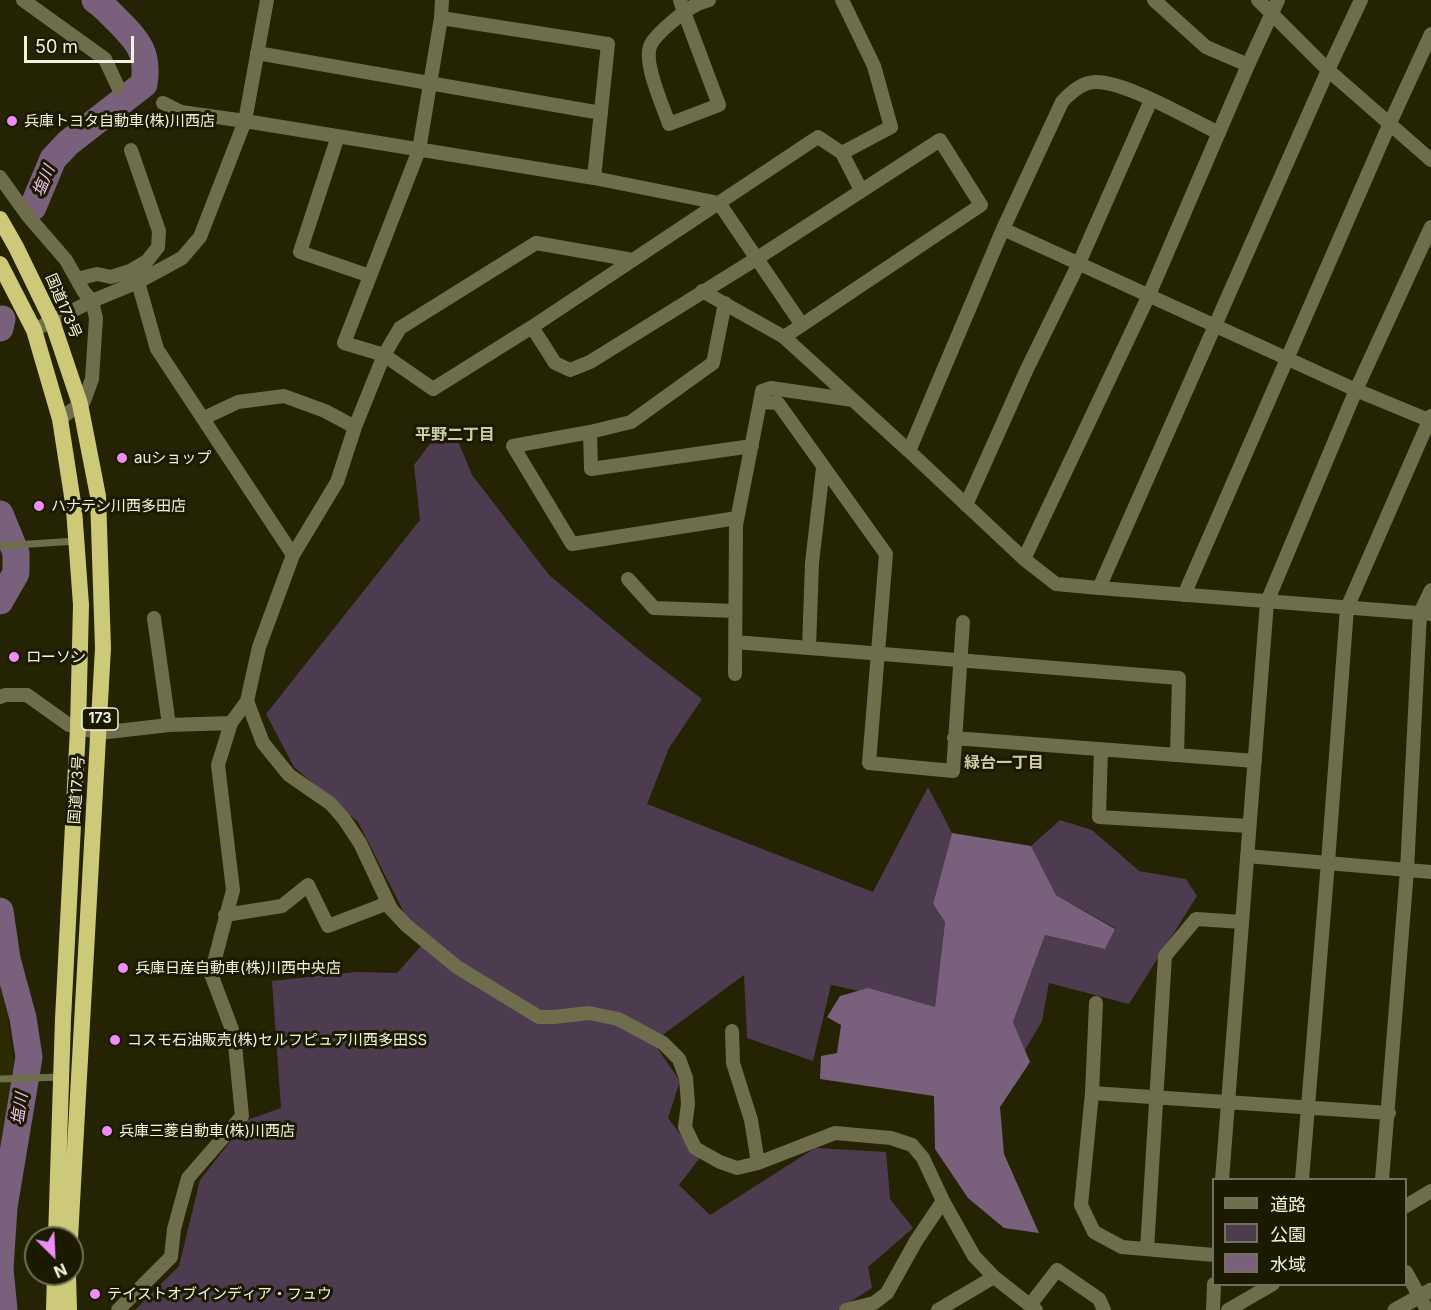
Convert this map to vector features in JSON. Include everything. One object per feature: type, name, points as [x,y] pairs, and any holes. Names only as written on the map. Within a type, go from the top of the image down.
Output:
[{"type":"highway","name":"国道173号","points":[[0,219],[52,321],[80,404],[98,496],[103,648],[71,1226]]},
{"type":"highway","name":"国道173号","points":[[0,264],[34,330],[60,419],[74,509],[81,605],[78,728],[61,1077],[56,1226]]},
{"type":"highway","points":[[54,1310],[55,1286]]},
{"type":"highway","points":[[68,1286],[69,1310]]},
{"type":"street","points":[[23,0],[105,59],[118,87]]},
{"type":"street","points":[[34,330],[92,301],[138,282],[182,258],[200,237],[245,121],[267,0]]},
{"type":"street","points":[[442,0],[419,149],[344,343],[384,355],[433,389],[532,327],[818,137],[842,153],[861,190]]},
{"type":"street","points":[[682,6],[719,105],[669,124],[650,69],[650,45],[682,6],[709,0]]},
{"type":"street","points":[[842,0],[874,66],[891,127],[842,153]]},
{"type":"street","points":[[1154,0],[1206,47],[1248,65]]},
{"type":"street","points":[[1258,0],[1328,70],[1431,160]]},
{"type":"street","points":[[1024,559],[1149,295],[1278,0]]},
{"type":"street","points":[[1100,588],[1361,0]]},
{"type":"street","points":[[441,18],[608,44],[594,178]]},
{"type":"street","points":[[1184,595],[1431,34]]},
{"type":"street","points":[[257,53],[601,113]]},
{"type":"street","points":[[909,451],[1003,229],[1062,102],[1073,90],[1094,82],[1117,84],[1219,133]]},
{"type":"street","points":[[966,505],[1027,369],[1079,263],[1151,100]]},
{"type":"street","points":[[163,103],[181,112],[594,178],[719,203],[802,325]]},
{"type":"street","points":[[338,136],[300,252],[370,276]]},
{"type":"street","points":[[532,327],[555,363],[570,370],[590,362],[756,259],[940,140],[981,205],[784,337]]},
{"type":"street","points":[[77,279],[97,274],[111,277],[130,272],[147,261],[158,247],[159,231],[131,150]]},
{"type":"street","points":[[0,177],[28,216],[66,260],[92,301],[96,318],[92,379],[84,401],[60,419]]},
{"type":"street","points":[[1222,1178],[1267,602],[1356,390],[1431,227]]},
{"type":"street","points":[[1003,229],[1356,390],[1430,419],[1347,608],[1302,1178]]},
{"type":"street","points":[[118,1310],[171,1257],[174,1229],[188,1178],[242,1116],[234,1035],[211,974],[233,890],[218,765],[231,723],[247,701],[259,647],[293,555],[337,482],[384,355],[400,328],[536,243],[633,260]]},
{"type":"street","points":[[138,282],[158,349],[293,555]]},
{"type":"street","points":[[702,291],[784,337],[1024,559],[1056,584],[1426,613]]},
{"type":"street","points":[[724,303],[713,363],[631,422],[513,446],[572,544],[737,518]]},
{"type":"street","points":[[735,674],[737,518],[762,391],[771,388],[853,400]]},
{"type":"street","points":[[204,418],[238,402],[284,396],[326,411],[356,427]]},
{"type":"street","points":[[760,402],[778,403],[886,554],[869,763],[953,771],[963,622]]},
{"type":"street","points":[[590,432],[591,469],[752,446]]},
{"type":"street","points":[[809,648],[812,564],[823,468]]},
{"type":"street","points":[[628,579],[654,608],[735,611]]},
{"type":"street","points":[[1382,1178],[1389,1113],[1426,613],[1431,590]]},
{"type":"street","points":[[154,618],[169,725]]},
{"type":"street","points":[[735,642],[1179,678],[1177,755]]},
{"type":"street","points":[[0,697],[27,695],[69,725],[99,732],[169,725],[231,723]]},
{"type":"street","points":[[247,701],[263,743],[289,775],[331,804],[344,819],[360,843],[391,909],[406,925],[457,967],[539,1017],[589,1013],[618,1019],[663,1042],[679,1059],[686,1078],[688,1104],[685,1127],[695,1148],[720,1162],[737,1168],[758,1163],[835,1133],[891,1138],[912,1145],[923,1158],[943,1201],[974,1256],[994,1277],[1033,1308],[1057,1270],[1099,1299],[1104,1310]]},
{"type":"street","points":[[954,738],[1254,761]]},
{"type":"street","points":[[1101,749],[1099,817],[1249,826]]},
{"type":"street","points":[[1247,856],[1431,872]]},
{"type":"street","points":[[225,915],[282,906],[308,885],[328,926],[388,903]]},
{"type":"street","points":[[1147,1249],[1165,956],[1196,919],[1242,922]]},
{"type":"street","points":[[1096,1003],[1092,1093],[1081,1205],[1094,1232],[1122,1247],[1212,1255]]},
{"type":"street","points":[[732,1031],[734,1063],[751,1120],[758,1163]]},
{"type":"street","points":[[1092,1093],[1389,1113]]},
{"type":"street","points":[[1407,1205],[1431,1191]]},
{"type":"street","points":[[846,1310],[874,1302],[887,1293],[916,1241],[943,1201]]},
{"type":"street","points":[[1395,1310],[1426,1299],[1407,1273]]},
{"type":"street","points":[[938,1310],[994,1277]]},
{"type":"street","points":[[1213,1310],[1214,1286]]},
{"type":"street","points":[[1228,1310],[1270,1286]]},
{"type":"lane","points":[[0,546],[76,541]]},
{"type":"lane","points":[[0,1079],[61,1077]]},
{"type":"shaded area","points":[[0,970],[14,1062],[12,1092],[0,1168]]},
{"type":"green space","points":[[436,436],[458,441],[472,475],[549,575],[647,657],[702,699],[669,748],[647,804],[873,892],[928,787],[952,833],[933,904],[945,922],[935,1007],[831,985],[813,1061],[747,1038],[744,975],[653,1042],[680,1081],[668,1118],[699,1159],[679,1185],[710,1215],[815,1148],[886,1152],[890,1199],[913,1228],[868,1267],[872,1288],[837,1310],[135,1310],[179,1266],[200,1180],[247,1120],[281,1108],[272,981],[356,972],[397,973],[421,946],[358,822],[294,767],[266,714],[420,520],[414,465]]},
{"type":"green space","points":[[1060,820],[1092,830],[1139,871],[1186,879],[1197,896],[1129,1004],[1049,983],[1042,1021],[1025,1050],[1013,1022],[1045,935],[1105,949],[1115,928],[1056,895],[1031,846]]},
{"type":"water","points":[[952,833],[1031,846],[1056,895],[1115,929],[1105,949],[1045,935],[1013,1022],[1030,1062],[1000,1107],[1004,1154],[1039,1233],[1004,1228],[968,1198],[935,1149],[934,1096],[820,1079],[821,1056],[837,1053],[841,1025],[827,1017],[840,996],[868,988],[935,1007],[945,922],[933,904]]},
{"type":"waterway","name":"塩川","points":[[33,207],[53,159],[68,143],[144,84],[145,64],[136,41],[95,0]]},
{"type":"waterway","name":"塩川","points":[[0,328],[2,319]]},
{"type":"waterway","name":"塩川","points":[[0,514],[16,553],[16,573],[0,601]]},
{"type":"waterway","name":"塩川","points":[[0,911],[7,959],[23,1018],[29,1057],[4,1207],[0,1269],[4,1310]]},
{"type":"place","name":"兵庫トヨタ自動車(株)川西店","points":[[12,121]]},
{"type":"place","name":"auショップ","points":[[122,458]]},
{"type":"place","name":"ハナテン川西多田店","points":[[39,506]]},
{"type":"place","name":"ローソン","points":[[14,657]]},
{"type":"place","name":"兵庫日産自動車(株)川西中央店","points":[[123,968]]},
{"type":"place","name":"コスモ石油販売(株)セルフピュア川西多田SS","points":[[115,1040]]},
{"type":"place","name":"兵庫三菱自動車(株)川西店","points":[[107,1131]]},
{"type":"place","name":"テイストオブインディア・フュウ","points":[[95,1294]]},
{"type":"district","name":"平野二丁目","points":[[455,435]]},
{"type":"district","name":"緑台一丁目","points":[[1004,763]]}]
